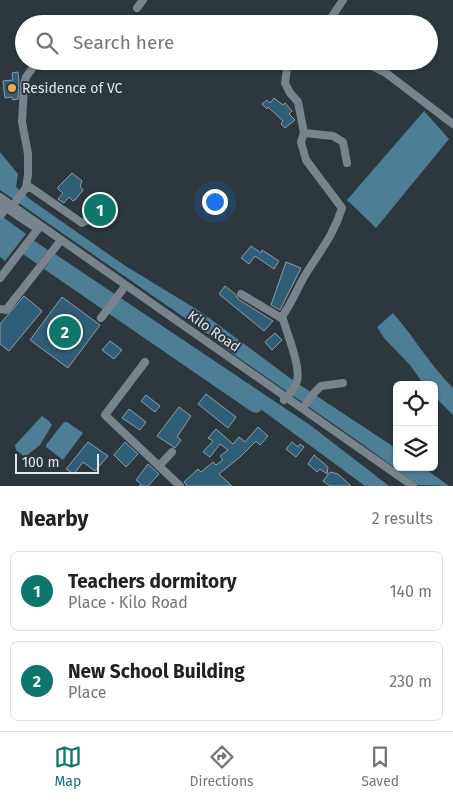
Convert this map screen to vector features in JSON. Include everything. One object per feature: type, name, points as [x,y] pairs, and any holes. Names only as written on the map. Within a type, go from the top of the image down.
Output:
[{"type":"street","points":[[137,8],[144,0]]},
{"type":"street","points":[[333,15],[342,0]]},
{"type":"street","points":[[0,216],[26,188],[28,161],[22,122],[24,85],[26,77],[31,70]]},
{"type":"street","points":[[281,318],[292,302],[308,270],[329,240],[342,208],[306,160],[301,142],[304,133],[298,102],[290,94],[285,83],[287,70]]},
{"type":"street","points":[[380,70],[453,124]]},
{"type":"street","points":[[304,133],[332,136],[343,142],[347,163]]},
{"type":"street","points":[[26,188],[34,188],[82,223],[86,222],[100,203]]},
{"type":"street","name":"Kilo Road","points":[[0,197],[7,207],[58,244],[303,408],[413,486]]},
{"type":"street","name":"Kilo Road","points":[[7,207],[286,398],[406,486]]},
{"type":"street","points":[[0,278],[38,229]]},
{"type":"street","points":[[0,309],[6,310],[58,244]]},
{"type":"street","points":[[101,318],[123,289]]},
{"type":"street","points":[[241,294],[283,319],[295,358],[297,372],[297,384],[286,398]]},
{"type":"street","points":[[145,362],[106,416],[180,486]]},
{"type":"street","points":[[303,408],[313,393],[321,386],[343,383]]},
{"type":"street","points":[[159,466],[172,452]]},
{"type":"water","points":[[424,111],[449,139],[376,228],[347,200]]},
{"type":"water","points":[[0,152],[18,174],[16,187],[31,200],[124,265],[201,312],[294,381],[393,446],[393,467],[236,356],[208,334],[0,190]]},
{"type":"water","points":[[3,217],[26,234],[5,261],[0,257],[0,221]]},
{"type":"water","points":[[33,240],[48,250],[37,264],[23,254]]},
{"type":"water","points":[[55,254],[310,425],[389,486],[365,486],[262,410],[257,413],[252,412],[44,269]]},
{"type":"water","points":[[393,313],[453,388],[453,415],[438,400],[438,381],[421,381],[410,365],[384,338],[377,327]]},
{"type":"water","points":[[42,416],[52,425],[40,445],[25,457],[16,450],[15,445]]},
{"type":"water","points":[[64,422],[67,422],[83,433],[63,460],[46,445]]},
{"type":"water","points":[[399,471],[428,471],[449,486],[418,485]]},
{"type":"building","name":"Residence of VC","points":[[18,72],[18,99],[13,100],[12,97],[5,98],[3,81],[13,80],[12,73]]},
{"type":"building","points":[[274,98],[283,105],[285,103],[292,111],[289,114],[295,120],[285,128],[281,124],[283,121],[262,104],[267,100],[270,103]]},
{"type":"building","points":[[72,173],[82,181],[80,186],[83,190],[76,199],[73,201],[69,197],[64,203],[58,199],[63,193],[58,187]]},
{"type":"building","points":[[251,246],[261,253],[262,250],[279,261],[274,269],[255,256],[249,264],[241,258]]},
{"type":"building","points":[[286,262],[301,268],[280,310],[271,305]]},
{"type":"building","points":[[225,286],[238,299],[273,321],[264,331],[219,294]]},
{"type":"building","points":[[24,296],[42,311],[9,351],[0,344],[0,324]]},
{"type":"building","points":[[62,297],[100,325],[68,368],[30,340]]},
{"type":"building","points":[[275,333],[282,340],[272,350],[265,342]]},
{"type":"building","points":[[110,341],[122,350],[114,359],[102,350]]},
{"type":"building","points":[[206,394],[236,417],[228,428],[198,404]]},
{"type":"building","points":[[146,395],[160,406],[155,412],[141,401]]},
{"type":"building","points":[[179,407],[191,416],[177,437],[181,440],[175,448],[157,436]]},
{"type":"building","points":[[129,409],[146,422],[140,430],[122,418]]},
{"type":"building","points":[[258,427],[268,436],[260,445],[256,441],[219,474],[232,486],[187,486],[184,482],[198,469],[201,472],[213,462],[216,465],[223,460],[220,456],[228,450],[220,444],[210,457],[203,452],[213,441],[208,438],[216,429],[233,444],[239,437],[245,442]]},
{"type":"building","points":[[88,442],[108,456],[95,471],[83,462],[74,474],[66,469]]},
{"type":"building","points":[[125,442],[138,454],[126,467],[114,455]]},
{"type":"building","points":[[292,442],[298,447],[300,444],[304,447],[296,457],[286,449]]},
{"type":"building","points":[[314,455],[328,467],[327,474],[320,469],[317,472],[308,464]]},
{"type":"building","points":[[148,464],[159,474],[148,486],[139,486],[141,484],[136,480]]},
{"type":"building","points":[[330,472],[338,474],[351,486],[330,486],[323,481]]},
{"type":"place","name":"Residence of VC","points":[[12,88]]},
{"type":"place","name":"Teachers dormitory","points":[[100,210]]},
{"type":"place","name":"New School Building","points":[[65,332]]}]
